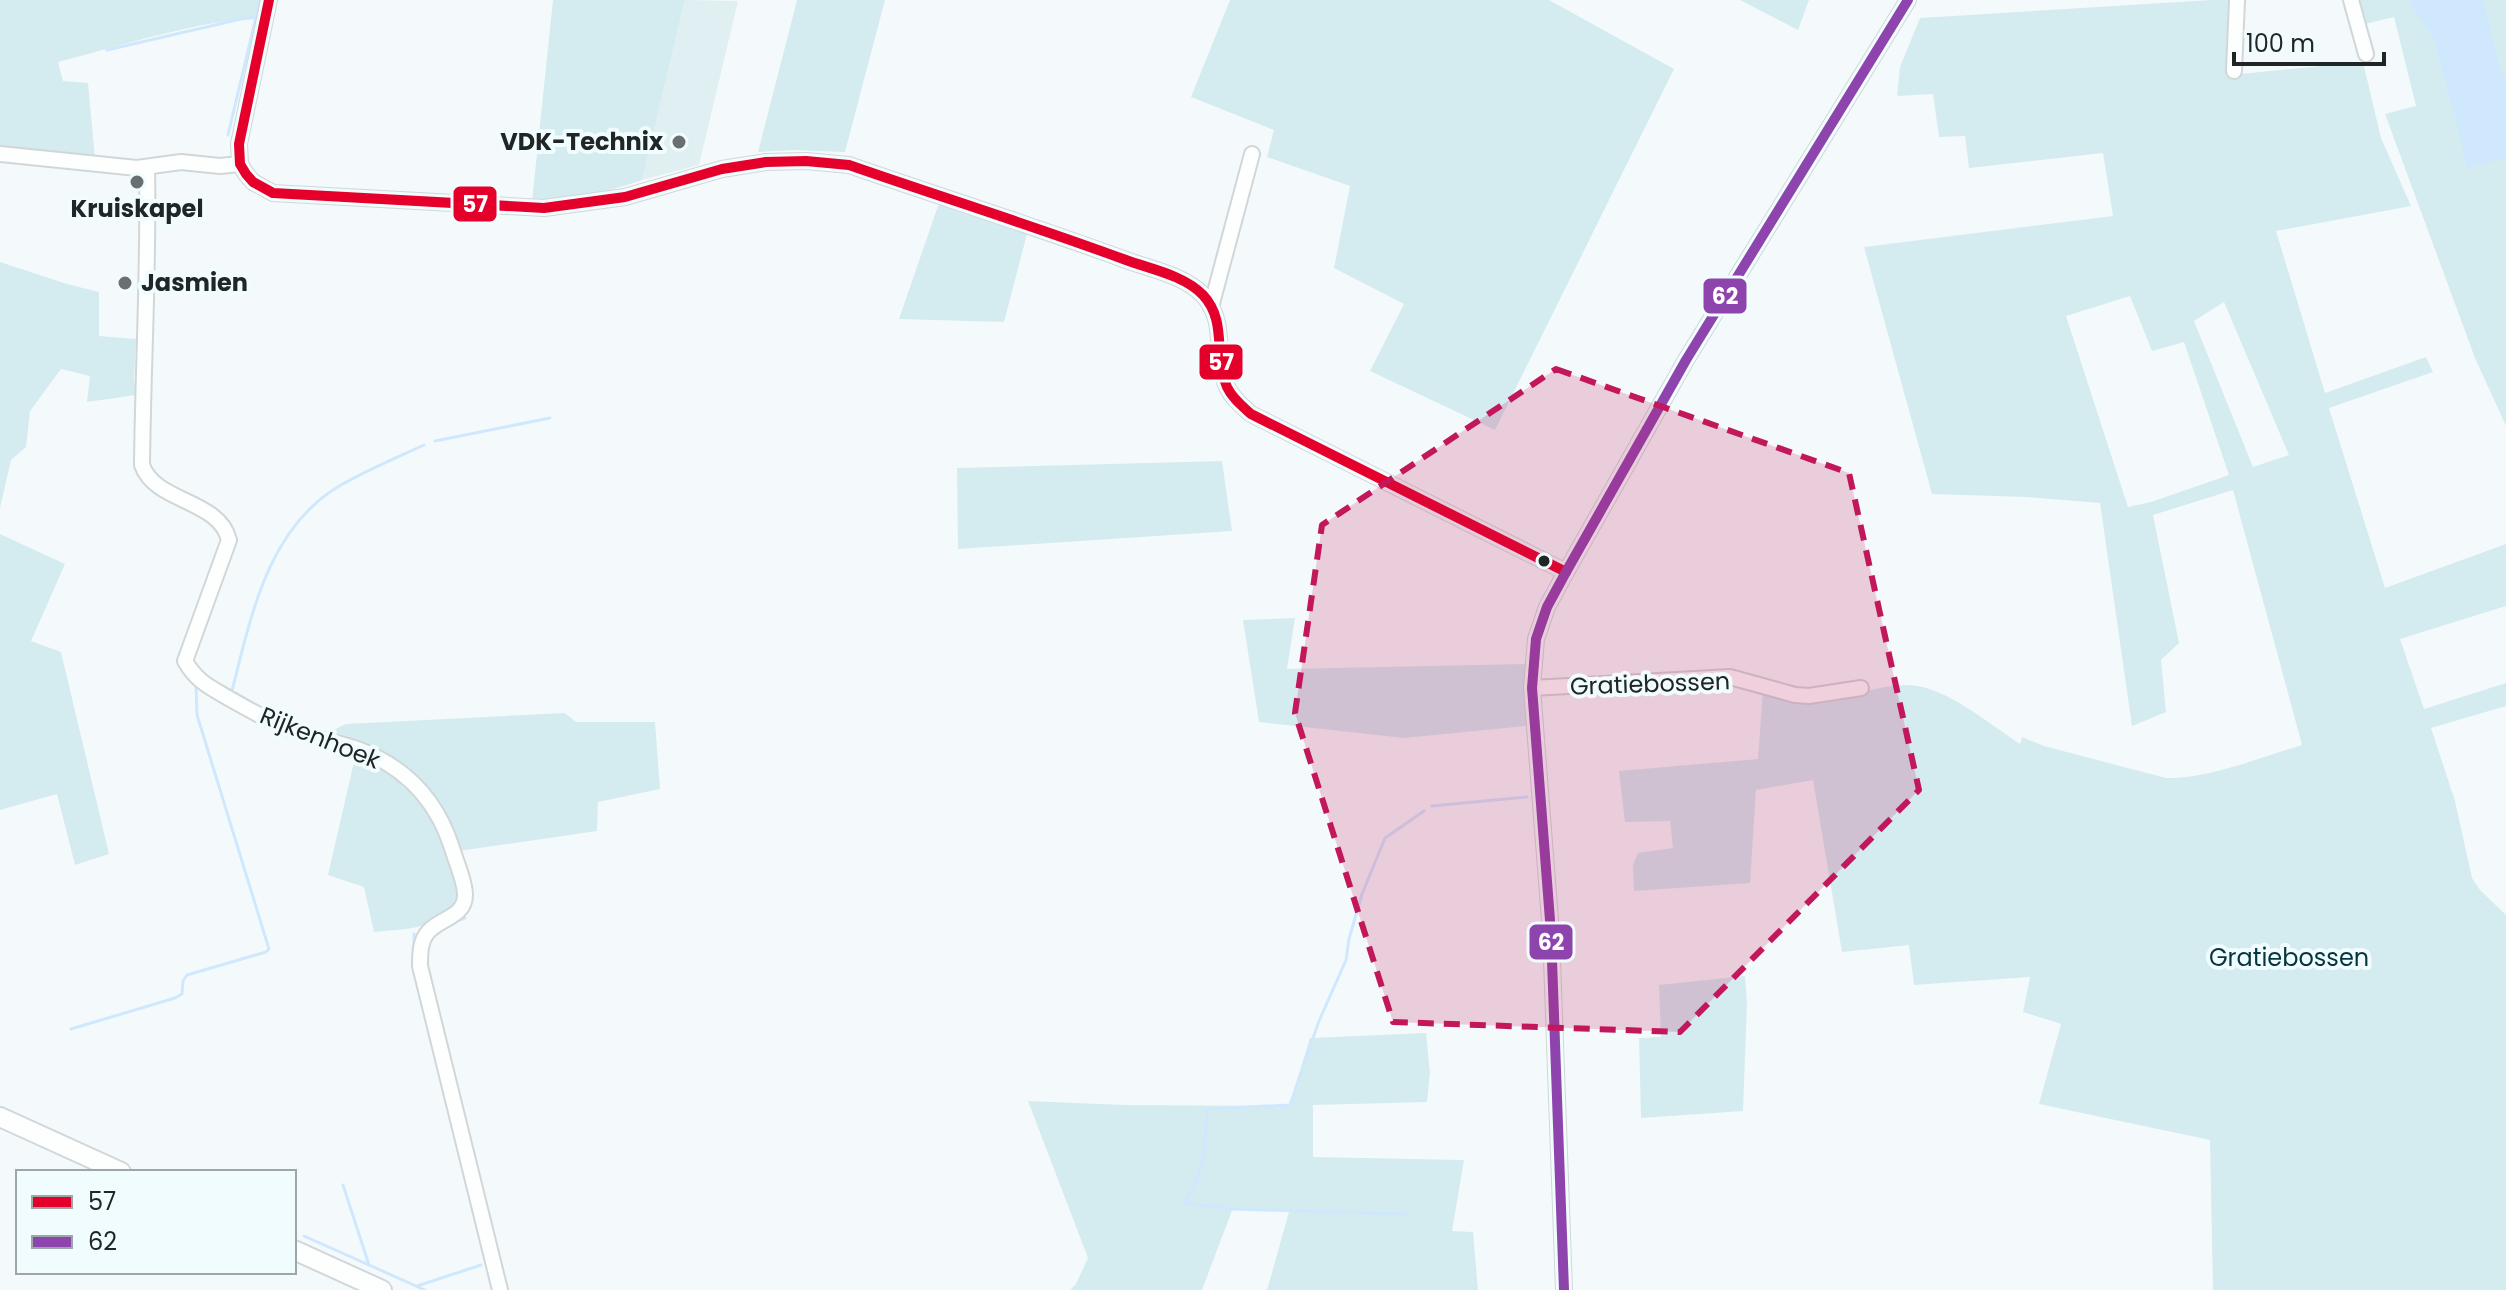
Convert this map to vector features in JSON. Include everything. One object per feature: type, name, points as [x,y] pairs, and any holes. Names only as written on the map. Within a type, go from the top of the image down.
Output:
[{"type":"main road","points":[[0,1117],[117,1170]]},
{"type":"main road","points":[[296,1251],[382,1290]]},
{"type":"street","points":[[269,0],[239,144],[240,164],[253,182],[273,193],[544,208],[625,197],[722,169],[751,164],[806,161],[849,165],[1188,283],[1202,294],[1211,307],[1219,325],[1222,370],[1227,386],[1235,400],[1251,414],[1566,572]]},
{"type":"street","points":[[1564,1290],[1552,936],[1532,688],[1536,639],[1547,607],[1686,360],[1908,0]]},
{"type":"street","points":[[2234,71],[2237,0]]},
{"type":"street","points":[[2351,0],[2366,54]]},
{"type":"street","points":[[0,154],[147,167],[181,162],[220,166],[240,164]]},
{"type":"street","points":[[1211,307],[1252,154]]},
{"type":"street","name":"Rijkenhoek","points":[[147,167],[142,465],[145,475],[154,484],[214,517],[227,529],[229,540],[185,661],[193,675],[204,684],[261,716],[299,732],[360,750],[386,763],[423,790],[437,811],[448,835],[465,894],[463,906],[455,914],[429,930],[420,953],[420,966],[500,1290]]},
{"type":"street","name":"Gratiebossen","points":[[1532,688],[1730,677],[1795,695],[1809,696],[1861,688]]},
{"type":"highlighted area","points":[[1556,369],[1849,473],[1919,790],[1680,1032],[1393,1022],[1295,713],[1322,525]]},
{"type":"shaded area","points":[[685,0],[738,1],[699,165],[642,180]]},
{"type":"shaded area","points":[[2408,0],[2484,0],[2498,62],[2506,82],[2506,158],[2467,168],[2434,40]]},
{"type":"green space","points":[[0,0],[262,0],[258,17],[182,29],[58,62],[63,81],[88,83],[95,159],[0,148]]},
{"type":"green space","points":[[553,0],[685,0],[642,180],[588,195],[532,201]]},
{"type":"green space","points":[[797,0],[885,0],[845,152],[758,152]]},
{"type":"green space","points":[[1230,0],[1549,0],[1674,69],[1495,430],[1370,371],[1404,304],[1334,268],[1350,186],[1267,157],[1274,130],[1191,97]]},
{"type":"green space","points":[[1740,0],[1809,0],[1798,30]]},
{"type":"green space","points":[[2232,0],[2240,74],[2363,62],[2381,138],[2411,206],[2276,231],[2325,393],[2426,357],[2433,372],[2329,408],[2385,588],[2506,544],[2506,606],[2400,639],[2424,709],[2506,683],[2506,706],[2431,728],[2455,801],[2472,878],[2506,915],[2506,1290],[2213,1290],[2210,1140],[2039,1104],[2061,1024],[2023,1012],[2030,977],[1914,985],[1909,945],[1842,952],[1813,780],[1756,790],[1750,883],[1634,891],[1633,865],[1638,853],[1673,848],[1670,821],[1625,822],[1619,771],[1758,759],[1763,689],[1825,699],[1883,687],[1918,686],[1958,702],[2020,744],[2022,737],[2044,746],[2166,778],[2217,771],[2302,745],[2233,490],[2153,515],[2179,643],[2161,660],[2166,712],[2132,726],[2100,503],[1932,494],[1864,247],[2113,216],[2103,153],[1969,168],[1965,136],[1939,137],[1933,94],[1897,96],[1900,67],[1920,18]],"holes":[[[2130,296],[2152,351],[2184,342],[2229,475],[2128,507],[2066,316]],[[2224,302],[2289,455],[2253,467],[2194,321]]]},
{"type":"green space","points":[[2360,0],[2506,0],[2506,426],[2475,358],[2385,114],[2416,106],[2394,17],[2365,24]]},
{"type":"green space","points":[[939,203],[1027,234],[1004,322],[899,319]]},
{"type":"green space","points":[[0,262],[99,292],[99,336],[136,339],[136,395],[87,402],[90,376],[61,369],[30,411],[26,447],[11,460],[0,508]]},
{"type":"green space","points":[[1222,461],[1232,531],[958,549],[957,468]]},
{"type":"green space","points":[[0,534],[65,564],[31,641],[61,652],[109,854],[75,865],[57,794],[0,810]]},
{"type":"green space","points":[[1295,618],[1287,669],[1525,664],[1526,726],[1404,738],[1259,722],[1243,620]]},
{"type":"green space","points":[[565,713],[576,722],[655,722],[660,789],[598,802],[597,831],[459,851],[439,800],[412,772],[370,748],[325,734],[346,724]]},
{"type":"green space","points":[[356,753],[410,785],[420,796],[443,838],[459,899],[431,922],[411,928],[374,932],[364,887],[328,875]]},
{"type":"green space","points":[[1745,976],[1747,1004],[1743,1111],[1641,1118],[1639,1038],[1661,1037],[1659,985]]},
{"type":"green space","points":[[1426,1033],[1430,1073],[1427,1102],[1313,1105],[1313,1157],[1464,1160],[1452,1231],[1473,1232],[1478,1290],[1267,1290],[1289,1212],[1233,1208],[1202,1290],[1070,1290],[1088,1258],[1028,1101],[1289,1106],[1310,1038]]},
{"type":"waterway","points":[[228,135],[260,0]]},
{"type":"waterway","points":[[107,50],[257,17]]},
{"type":"waterway","points":[[435,441],[550,418]]},
{"type":"waterway","points":[[210,679],[232,691],[266,576],[296,524],[316,503],[341,485],[424,445]]},
{"type":"waterway","points":[[71,1029],[175,998],[182,994],[187,975],[269,949],[197,715],[196,687]]},
{"type":"waterway","points":[[236,693],[264,710]]},
{"type":"waterway","points":[[303,726],[315,729]]},
{"type":"waterway","points":[[328,733],[337,736]]},
{"type":"waterway","points":[[422,783],[429,788],[443,812]]},
{"type":"waterway","points":[[1432,806],[1527,797]]},
{"type":"waterway","points":[[1405,1214],[1233,1209],[1184,1203],[1201,1168],[1207,1109],[1290,1105],[1319,1021],[1346,960],[1362,894],[1385,838],[1424,811]]},
{"type":"waterway","points":[[454,922],[465,918]]},
{"type":"waterway","points":[[414,934],[414,966]]},
{"type":"waterway","points":[[419,990],[445,1097]]},
{"type":"waterway","points":[[343,1185],[369,1265]]},
{"type":"waterway","points":[[304,1236],[425,1290]]},
{"type":"waterway","points":[[417,1286],[481,1265]]},
{"type":"transit line","name":"57","points":[[269,0],[239,144],[240,164],[246,174],[253,182],[273,193],[544,208],[625,197],[722,169],[766,162],[806,161],[849,165],[1186,282],[1211,305],[1218,328],[1227,387],[1251,414],[1566,572]]},
{"type":"transit line","name":"62","points":[[1564,1290],[1551,933],[1532,688],[1536,639],[1547,607],[1686,360],[1908,0]]},
{"type":"place","name":"VDK-Technix","points":[[679,142]]},
{"type":"place","name":"Kruiskapel","points":[[137,182]]},
{"type":"place","name":"Jasmien","points":[[125,283]]}]
